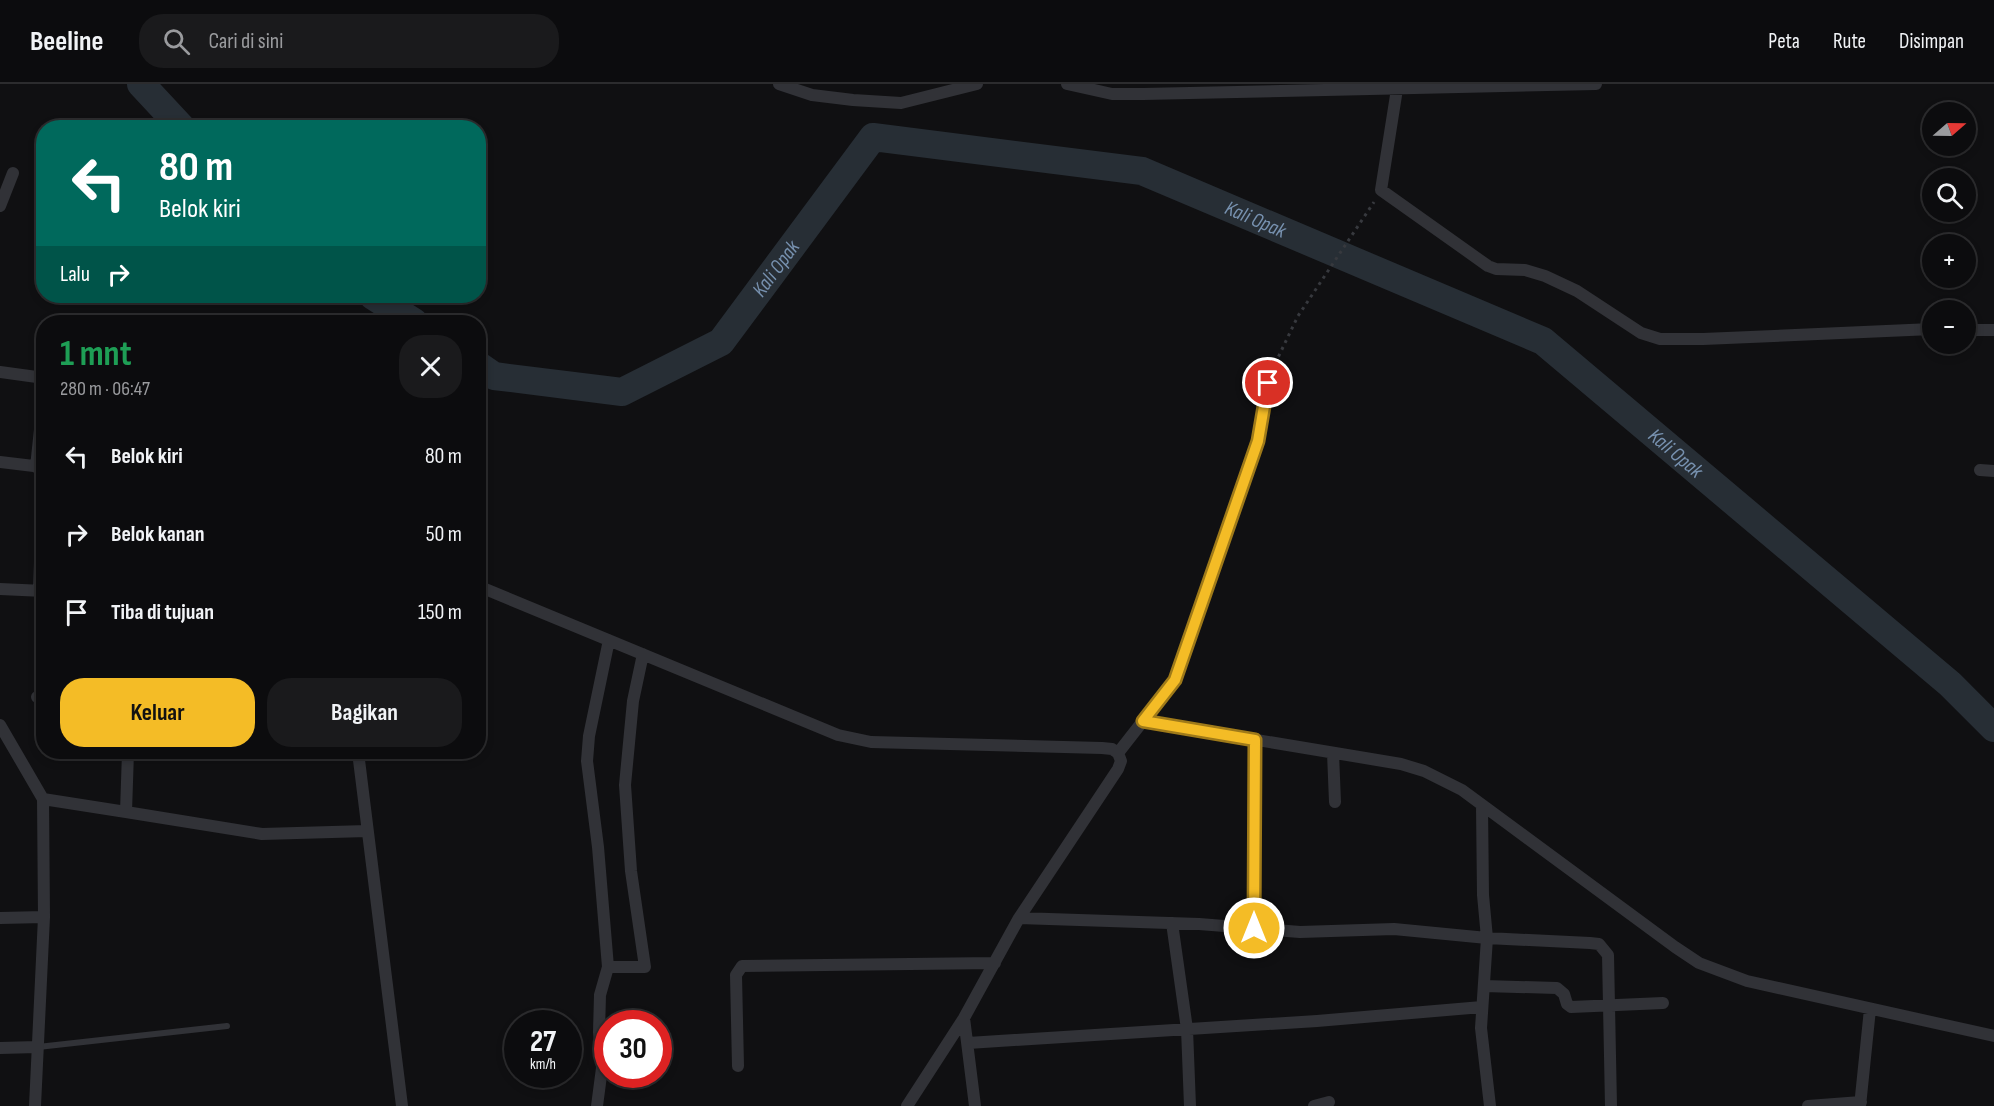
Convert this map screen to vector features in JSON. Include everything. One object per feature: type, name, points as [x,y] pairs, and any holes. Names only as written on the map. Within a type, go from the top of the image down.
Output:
[{"type":"street","points":[[779,84],[812,95],[901,103],[977,84]]},
{"type":"street","points":[[1067,84],[1112,94],[1596,84]]},
{"type":"street","points":[[1397,89],[1392,134],[1381,190],[1488,266],[1496,269],[1525,270],[1545,276],[1577,291],[1628,326],[1660,339],[1922,329]]},
{"type":"street","points":[[0,206],[13,173]]},
{"type":"street","points":[[1976,330],[1994,330]]},
{"type":"street","points":[[0,372],[36,377]]},
{"type":"street","points":[[1118,753],[1175,680],[1258,441],[1268,383]]},
{"type":"street","points":[[0,462],[36,466]]},
{"type":"street","points":[[1980,470],[1994,471]]},
{"type":"street","points":[[0,589],[36,591]]},
{"type":"street","points":[[486,589],[838,735],[871,742],[1102,748],[1112,749],[1118,753],[1121,761],[1118,770],[1019,918],[964,1018],[907,1106]]},
{"type":"street","points":[[597,1106],[602,1068],[599,1032],[600,995],[608,967],[598,847],[586,761],[609,640]]},
{"type":"street","points":[[608,967],[645,967],[631,871],[625,785],[633,701],[643,654]]},
{"type":"street","points":[[1143,721],[1401,764],[1424,771],[1442,779],[1482,806],[1699,963],[1747,981],[1994,1036]]},
{"type":"street","points":[[0,725],[42,799],[44,917],[35,1106]]},
{"type":"street","points":[[1254,928],[1255,740]]},
{"type":"street","points":[[1333,753],[1335,802]]},
{"type":"street","points":[[126,812],[128,759]]},
{"type":"street","points":[[359,759],[402,1106]]},
{"type":"street","points":[[42,799],[262,834],[367,831]]},
{"type":"street","points":[[1482,806],[1486,938],[1481,1028],[1490,1106]]},
{"type":"street","points":[[0,918],[44,917]]},
{"type":"street","points":[[1019,918],[1172,923],[1300,932],[1394,928],[1486,938],[1599,945],[1608,955],[1611,1106]]},
{"type":"street","points":[[1172,923],[1187,1029],[1190,1106]]},
{"type":"street","points":[[738,1066],[736,975],[742,966],[995,963]]},
{"type":"street","points":[[1484,986],[1557,988],[1564,994],[1569,1006],[1664,1003]]},
{"type":"street","points":[[968,1043],[1482,1007]]},
{"type":"street","points":[[1808,1106],[1860,1104],[1870,1009]]},
{"type":"street","points":[[964,1018],[975,1106]]},
{"type":"street","points":[[0,1048],[37,1047]]},
{"type":"street","points":[[1314,1106],[1329,1102]]},
{"type":"lane","points":[[37,1047],[227,1026]]},
{"type":"path","points":[[1268,383],[1274,363],[1298,316],[1381,190]]},
{"type":"waterway","name":"Kali Opak","points":[[141,84],[175,120]]},
{"type":"waterway","name":"Kali Opak","points":[[486,370],[494,376],[622,392],[721,342],[873,137],[1142,171],[1543,341],[1950,684],[1994,728]]},
{"type":"waterway","name":"Kali Opak","points":[[384,303],[403,315]]},
{"type":"route","points":[[1254,928],[1255,740],[1143,721],[1175,680],[1258,441],[1268,383]]}]
